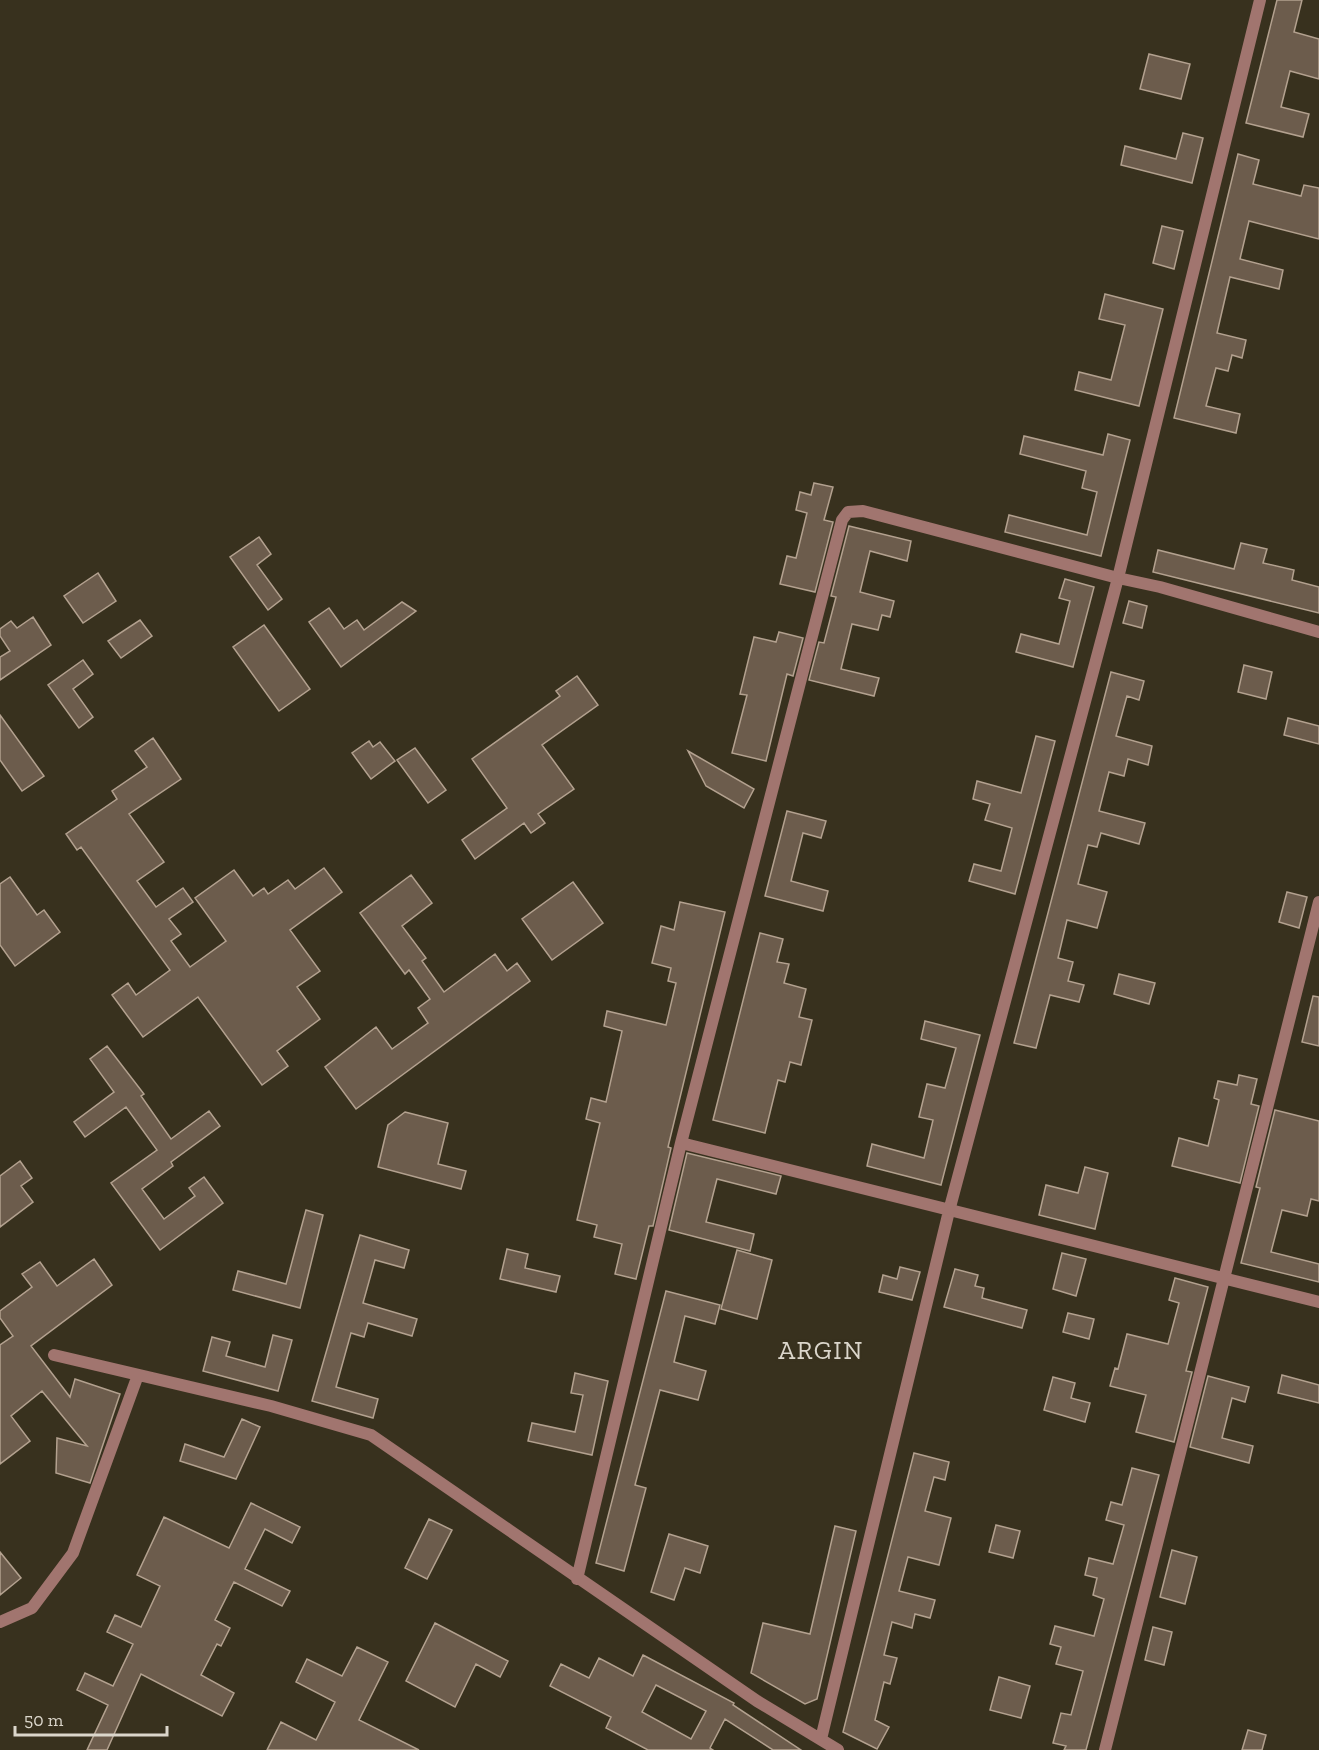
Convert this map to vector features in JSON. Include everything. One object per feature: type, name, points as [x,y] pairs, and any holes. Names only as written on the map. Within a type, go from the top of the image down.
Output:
[{"type":"street","points":[[821,1739],[949,1211],[1118,578],[1260,0]]},
{"type":"street","points":[[577,1579],[681,1143],[842,520],[848,512],[863,511],[1160,587],[1319,632]]},
{"type":"street","points":[[1105,1750],[1319,902]]},
{"type":"street","points":[[681,1143],[1319,1302]]},
{"type":"street","points":[[54,1355],[271,1406],[371,1436],[757,1701],[838,1750]]},
{"type":"street","points":[[0,1622],[32,1608],[73,1552],[138,1374]]},
{"type":"building","points":[[1277,0],[1302,0],[1294,32],[1319,39],[1319,79],[1290,71],[1281,107],[1309,114],[1303,137],[1246,123]]},
{"type":"building","points":[[1149,54],[1190,64],[1181,99],[1140,89]]},
{"type":"building","points":[[1183,133],[1203,138],[1192,183],[1121,165],[1125,146],[1176,159]]},
{"type":"building","points":[[1238,154],[1259,160],[1253,184],[1301,196],[1304,185],[1319,188],[1319,239],[1249,221],[1240,259],[1283,270],[1279,289],[1230,277],[1217,333],[1246,340],[1242,358],[1232,355],[1228,371],[1216,368],[1206,406],[1240,414],[1236,433],[1174,418]]},
{"type":"building","points":[[1162,226],[1183,231],[1174,269],[1153,263]]},
{"type":"building","points":[[1105,294],[1163,309],[1139,406],[1075,390],[1079,372],[1111,380],[1125,325],[1099,319]]},
{"type":"building","points":[[1108,434],[1130,440],[1101,556],[1005,532],[1009,515],[1087,535],[1097,492],[1082,488],[1086,471],[1020,454],[1024,436],[1103,455]]},
{"type":"building","points":[[814,483],[833,487],[824,520],[833,522],[815,592],[780,584],[787,556],[796,558],[807,513],[796,510],[800,492],[811,495]]},
{"type":"building","points":[[849,526],[911,541],[907,561],[870,551],[860,592],[894,601],[890,617],[882,615],[878,630],[852,624],[841,669],[879,678],[874,696],[809,680],[819,642],[824,643],[836,597],[831,596]]},
{"type":"building","points":[[259,537],[271,554],[257,565],[282,599],[268,610],[230,557]]},
{"type":"building","points":[[1241,543],[1267,549],[1263,563],[1294,570],[1292,580],[1319,587],[1319,613],[1153,572],[1158,550],[1234,569]]},
{"type":"building","points":[[98,573],[116,601],[83,623],[64,596]]},
{"type":"building","points":[[1065,579],[1094,587],[1073,667],[1016,652],[1021,634],[1059,644],[1070,601],[1059,598]]},
{"type":"building","points":[[1129,601],[1147,606],[1142,628],[1123,623]]},
{"type":"building","points":[[402,602],[416,611],[341,667],[309,622],[329,608],[344,629],[357,620],[364,630]]},
{"type":"building","points":[[33,617],[51,645],[0,680],[0,657],[10,651],[0,636],[0,629],[11,621],[17,628]]},
{"type":"building","points":[[140,620],[152,636],[121,658],[108,641]]},
{"type":"building","points":[[264,625],[310,689],[279,711],[233,647]]},
{"type":"building","points":[[779,632],[803,638],[793,676],[787,674],[766,761],[732,753],[747,695],[740,694],[754,637],[776,642]]},
{"type":"building","points":[[83,660],[93,674],[73,689],[93,717],[79,728],[48,685]]},
{"type":"building","points":[[1244,665],[1272,672],[1266,699],[1238,692]]},
{"type":"building","points":[[1111,672],[1144,681],[1139,700],[1127,696],[1116,736],[1152,746],[1148,765],[1128,759],[1124,776],[1109,772],[1099,811],[1145,823],[1139,844],[1101,833],[1097,847],[1088,845],[1078,884],[1107,892],[1097,928],[1067,920],[1058,958],[1073,962],[1068,981],[1084,985],[1079,1002],[1050,995],[1036,1048],[1014,1043]]},
{"type":"building","points":[[577,676],[598,705],[542,745],[574,789],[538,814],[545,823],[531,833],[524,823],[475,859],[462,840],[507,808],[472,759],[560,696],[556,691]]},
{"type":"building","points":[[0,715],[44,776],[22,791],[0,760]]},
{"type":"building","points":[[1288,718],[1319,726],[1319,744],[1284,735]]},
{"type":"building","points":[[1036,736],[1055,741],[1015,894],[969,881],[974,864],[1001,871],[1012,828],[985,820],[990,804],[973,799],[977,781],[1021,793]]},
{"type":"building","points":[[153,738],[181,779],[129,814],[164,862],[137,881],[156,907],[183,888],[193,902],[169,919],[181,934],[171,941],[190,967],[226,941],[195,898],[234,870],[253,896],[264,888],[268,894],[288,880],[295,889],[324,868],[342,892],[290,930],[320,971],[297,987],[320,1019],[277,1051],[288,1066],[262,1085],[198,997],[143,1037],[112,995],[128,983],[136,995],[170,970],[81,847],[77,850],[66,834],[117,799],[112,791],[147,767],[135,751]]},
{"type":"building","points":[[369,741],[373,747],[380,742],[395,761],[371,779],[352,753]]},
{"type":"building","points":[[415,748],[446,790],[428,803],[397,760]]},
{"type":"building","points":[[688,751],[754,789],[744,808],[706,786]]},
{"type":"building","points":[[787,811],[826,821],[821,838],[803,833],[791,881],[828,891],[823,911],[765,896]]},
{"type":"building","points":[[411,875],[432,903],[402,926],[426,958],[422,961],[444,992],[495,954],[507,971],[517,963],[530,981],[356,1109],[325,1067],[376,1027],[392,1049],[428,1023],[418,1008],[430,999],[409,970],[405,974],[360,913]]},
{"type":"building","points":[[10,877],[37,915],[44,910],[60,932],[15,966],[0,945],[0,884]]},
{"type":"building","points":[[573,882],[603,923],[552,960],[522,919]]},
{"type":"building","points":[[1287,892],[1307,897],[1299,928],[1279,922]]},
{"type":"building","points":[[680,902],[725,912],[668,1147],[671,1148],[653,1226],[649,1226],[636,1279],[615,1274],[622,1244],[594,1237],[597,1225],[577,1220],[600,1123],[586,1119],[591,1098],[606,1102],[622,1031],[604,1026],[607,1011],[666,1025],[676,983],[668,981],[671,968],[652,963],[661,926],[674,930]]},
{"type":"building","points":[[760,933],[783,939],[777,962],[789,964],[784,983],[806,989],[799,1017],[812,1020],[801,1065],[790,1062],[785,1082],[778,1080],[765,1133],[713,1120]]},
{"type":"building","points":[[1119,974],[1155,983],[1149,1004],[1114,994]]},
{"type":"building","points":[[1313,996],[1319,997],[1319,1046],[1302,1042]]},
{"type":"building","points":[[925,1021],[980,1035],[941,1185],[867,1166],[872,1144],[924,1158],[933,1120],[919,1117],[927,1084],[945,1088],[956,1048],[921,1039]]},
{"type":"building","points":[[107,1046],[144,1094],[141,1096],[171,1139],[209,1111],[220,1126],[171,1162],[173,1166],[142,1189],[164,1219],[195,1196],[189,1188],[204,1177],[223,1203],[160,1250],[111,1183],[157,1150],[126,1107],[85,1137],[74,1122],[114,1092],[90,1059]]},
{"type":"building","points":[[1239,1075],[1257,1079],[1251,1104],[1259,1106],[1240,1183],[1172,1166],[1179,1138],[1208,1146],[1219,1100],[1214,1098],[1218,1081],[1237,1085]]},
{"type":"building","points":[[1275,1110],[1319,1121],[1319,1201],[1311,1199],[1307,1216],[1282,1210],[1271,1252],[1319,1264],[1319,1282],[1241,1263],[1260,1188],[1256,1187]]},
{"type":"building","points":[[405,1112],[448,1123],[438,1164],[466,1171],[461,1189],[378,1167],[388,1125]]},
{"type":"building","points":[[687,1153],[781,1176],[776,1194],[717,1179],[706,1222],[754,1234],[750,1251],[669,1230]]},
{"type":"building","points":[[20,1161],[32,1178],[21,1186],[33,1202],[0,1227],[0,1176]]},
{"type":"building","points":[[1085,1167],[1108,1173],[1095,1229],[1039,1215],[1046,1185],[1078,1193]]},
{"type":"building","points":[[306,1210],[323,1215],[300,1308],[233,1290],[238,1271],[286,1284]]},
{"type":"building","points":[[360,1235],[409,1250],[404,1268],[375,1260],[363,1303],[417,1319],[412,1336],[368,1323],[364,1337],[351,1333],[336,1387],[378,1399],[373,1418],[312,1401]]},
{"type":"building","points":[[507,1249],[528,1254],[525,1268],[560,1276],[556,1292],[500,1279]]},
{"type":"building","points":[[737,1250],[772,1260],[757,1319],[721,1309]]},
{"type":"building","points":[[1062,1253],[1086,1259],[1076,1296],[1053,1289]]},
{"type":"building","points":[[94,1259],[112,1285],[31,1346],[70,1397],[75,1379],[120,1394],[90,1483],[56,1473],[57,1438],[87,1446],[42,1391],[11,1416],[30,1441],[0,1464],[0,1345],[13,1336],[0,1318],[0,1311],[32,1287],[22,1274],[40,1262],[57,1286]]},
{"type":"building","points":[[900,1267],[920,1272],[912,1300],[879,1292],[883,1275],[897,1279]]},
{"type":"building","points":[[955,1269],[978,1275],[975,1286],[984,1288],[982,1298],[1027,1310],[1022,1328],[944,1307]]},
{"type":"building","points":[[1175,1278],[1208,1287],[1186,1371],[1192,1372],[1174,1442],[1136,1432],[1146,1395],[1110,1386],[1115,1368],[1118,1369],[1127,1334],[1168,1344],[1179,1303],[1169,1300]]},
{"type":"building","points":[[666,1291],[720,1305],[715,1324],[685,1316],[674,1362],[706,1371],[698,1400],[660,1390],[635,1485],[646,1488],[624,1571],[596,1563]]},
{"type":"building","points":[[1068,1313],[1094,1319],[1089,1339],[1063,1332]]},
{"type":"building","points":[[273,1335],[292,1340],[278,1391],[203,1371],[212,1337],[230,1342],[226,1356],[265,1367]]},
{"type":"building","points":[[575,1373],[608,1381],[592,1455],[528,1441],[532,1423],[575,1432],[583,1395],[571,1393]]},
{"type":"building","points":[[1282,1375],[1319,1385],[1319,1403],[1278,1393]]},
{"type":"building","points":[[1208,1376],[1249,1387],[1245,1402],[1232,1398],[1222,1438],[1253,1446],[1249,1463],[1190,1447]]},
{"type":"building","points":[[1053,1377],[1075,1383],[1071,1398],[1090,1403],[1085,1422],[1044,1410]]},
{"type":"building","points":[[242,1419],[260,1427],[236,1479],[180,1461],[185,1444],[224,1457]]},
{"type":"building","points":[[914,1453],[949,1462],[945,1480],[934,1477],[925,1511],[951,1518],[939,1565],[908,1557],[899,1591],[935,1600],[930,1618],[915,1614],[912,1628],[892,1622],[884,1655],[897,1658],[890,1684],[884,1682],[875,1720],[889,1727],[877,1749],[843,1732]]},
{"type":"building","points":[[1132,1468],[1159,1475],[1086,1750],[1064,1750],[1066,1746],[1053,1743],[1061,1713],[1071,1715],[1083,1671],[1056,1664],[1061,1647],[1050,1644],[1055,1626],[1094,1636],[1104,1599],[1093,1595],[1097,1578],[1085,1575],[1089,1558],[1113,1564],[1124,1525],[1106,1520],[1111,1502],[1122,1505]]},
{"type":"building","points":[[251,1503],[300,1527],[292,1543],[265,1529],[245,1569],[290,1591],[282,1606],[234,1582],[215,1620],[230,1628],[221,1646],[217,1644],[201,1675],[234,1693],[222,1716],[141,1674],[107,1750],[87,1750],[108,1705],[77,1690],[85,1673],[113,1686],[133,1644],[107,1632],[115,1615],[141,1627],[160,1586],[137,1575],[164,1517],[229,1548]]},
{"type":"building","points":[[429,1519],[452,1530],[427,1579],[405,1568]]},
{"type":"building","points":[[996,1525],[1020,1531],[1013,1558],[989,1552]]},
{"type":"building","points":[[835,1526],[856,1531],[817,1699],[805,1704],[751,1673],[763,1623],[810,1634]]},
{"type":"building","points":[[669,1534],[708,1546],[700,1573],[685,1568],[674,1600],[651,1592]]},
{"type":"building","points":[[1172,1550],[1197,1557],[1185,1604],[1160,1597]]},
{"type":"building","points":[[0,1552],[21,1578],[0,1595]]},
{"type":"building","points":[[435,1623],[508,1661],[500,1677],[476,1664],[455,1707],[406,1681]]},
{"type":"building","points":[[1153,1627],[1172,1632],[1164,1665],[1145,1660]]},
{"type":"building","points":[[357,1647],[388,1662],[359,1720],[419,1750],[267,1750],[281,1722],[316,1740],[335,1702],[296,1682],[307,1659],[342,1676]]},
{"type":"building","points":[[643,1655],[734,1703],[733,1705],[801,1750],[773,1750],[725,1719],[710,1748],[713,1750],[648,1750],[606,1728],[611,1717],[550,1686],[561,1664],[589,1678],[599,1658],[633,1676]],"holes":[[[656,1685],[706,1711],[691,1739],[642,1712]]]},
{"type":"building","points":[[999,1677],[1030,1686],[1021,1718],[990,1710]]},
{"type":"building","points":[[1248,1730],[1266,1735],[1262,1750],[1242,1750]]},
{"type":"district","name":"ARGIN","points":[[821,1350]]}]
